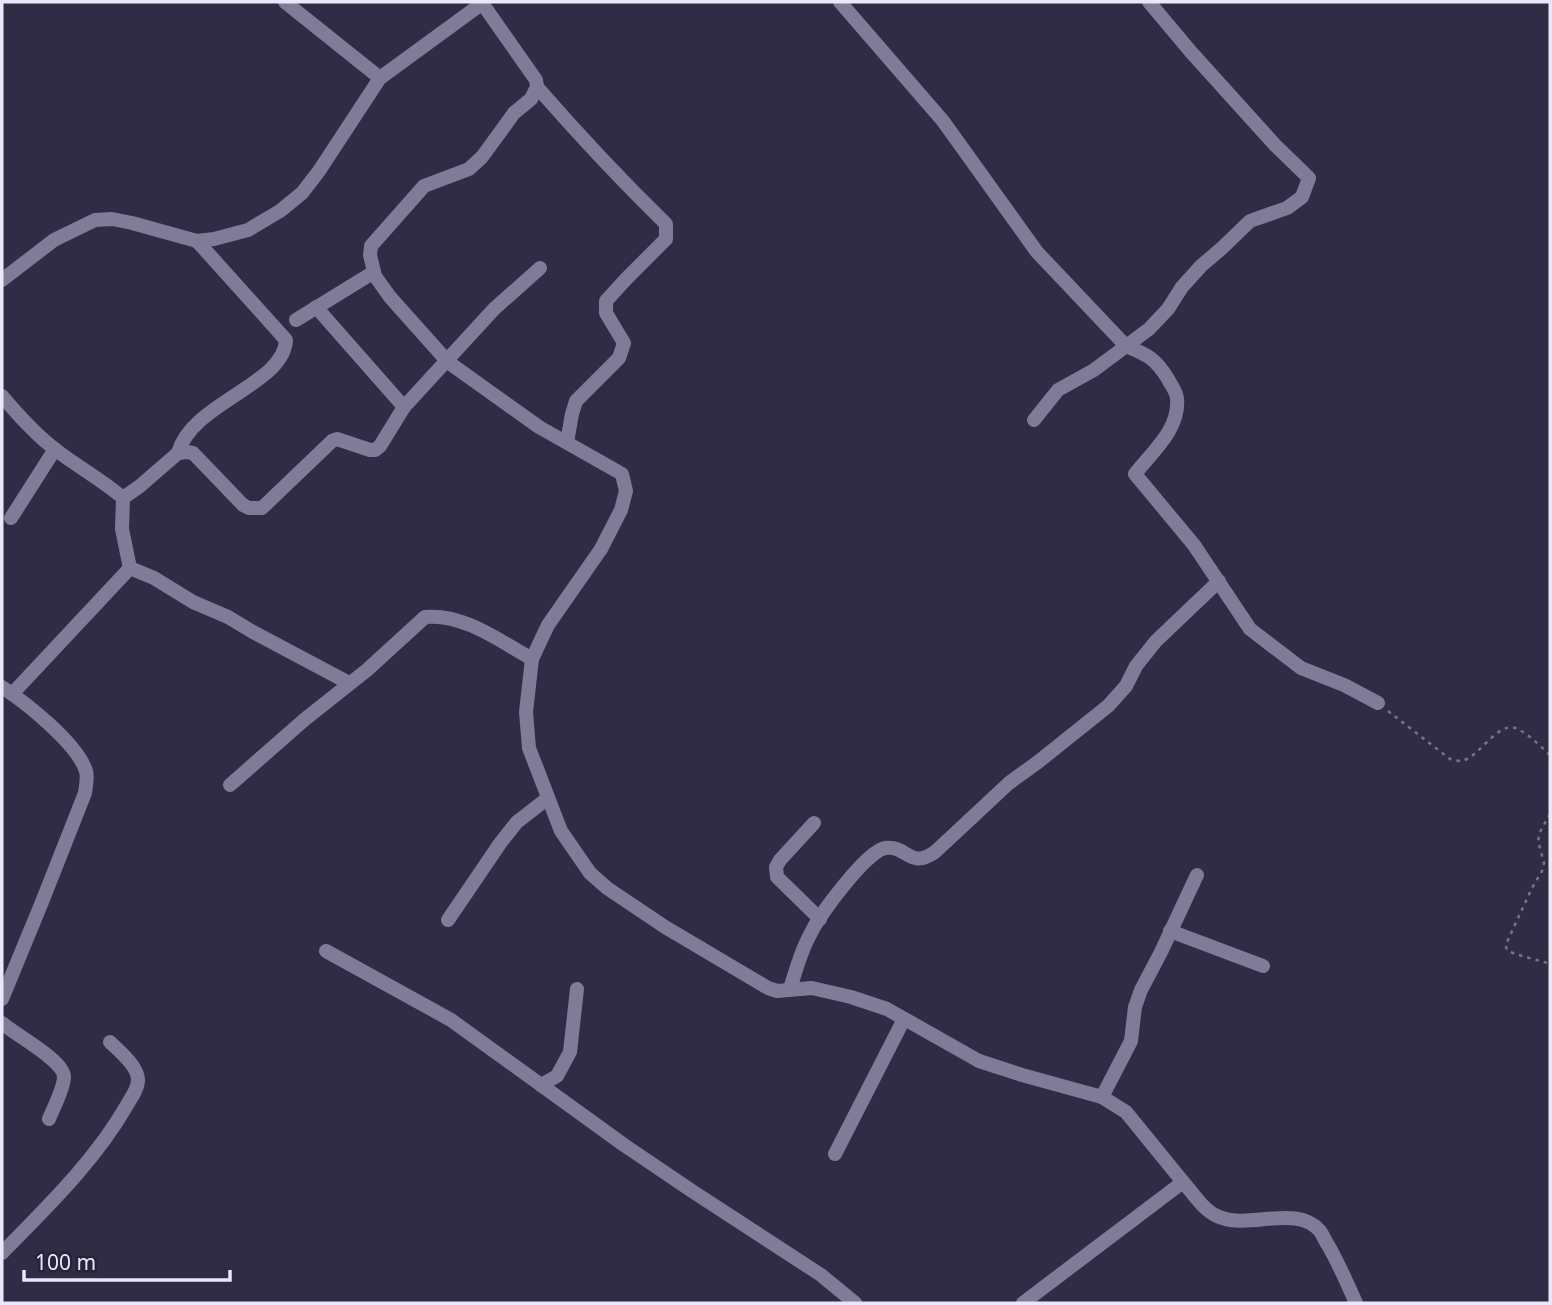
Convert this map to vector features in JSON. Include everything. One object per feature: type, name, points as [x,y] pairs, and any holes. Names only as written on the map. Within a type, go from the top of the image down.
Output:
[{"type":"street","points":[[285,2],[380,78]]},
{"type":"street","points":[[840,2],[943,121],[1037,253],[1126,346],[1142,352],[1159,364],[1178,396],[1176,418],[1171,429],[1135,474],[1194,545],[1250,629],[1301,668],[1345,685],[1378,703]]},
{"type":"street","points":[[1034,420],[1058,390],[1094,370],[1149,329],[1201,266],[1250,222],[1287,208],[1302,197],[1309,178],[1275,145],[1149,2]]},
{"type":"street","points":[[2,280],[54,240],[95,220],[122,221],[197,241],[248,230],[280,211],[302,192],[319,171],[380,78],[483,3],[536,80],[537,87],[581,138],[666,224],[666,239],[606,301],[606,313],[624,342],[619,358],[576,401],[567,442]]},
{"type":"street","points":[[537,87],[531,99],[514,113],[482,157],[469,169],[424,186],[412,198],[371,246],[370,256],[375,276],[390,297],[448,362],[539,427],[622,474],[626,491],[621,510],[601,549],[548,625],[532,659],[526,712],[529,748],[561,831],[578,857],[590,873],[607,888],[768,988],[777,991],[812,988],[851,996],[887,1009],[979,1061],[1022,1076],[1102,1097],[1125,1112],[1213,1215],[1234,1222],[1290,1218],[1312,1224],[1320,1231],[1341,1268],[1356,1303]]},
{"type":"street","points":[[130,568],[121,528],[124,498],[178,453],[190,430],[205,415],[257,381],[286,348],[286,340],[197,241]]},
{"type":"street","points":[[178,453],[193,453],[243,505],[262,508],[332,441],[338,439],[370,450],[380,446],[404,408],[494,309],[540,268]]},
{"type":"street","points":[[296,320],[374,272]]},
{"type":"street","points":[[316,307],[404,408]]},
{"type":"street","points":[[2,396],[26,423],[55,449],[124,498]]},
{"type":"street","points":[[10,518],[55,449]]},
{"type":"street","points":[[130,568],[228,617],[349,683]]},
{"type":"street","points":[[2,999],[85,793],[87,774],[82,761],[71,746],[27,704],[7,691],[130,568]]},
{"type":"street","points":[[790,989],[811,931],[854,872],[873,853],[885,848],[896,849],[918,859],[925,859],[935,852],[1009,783],[1108,706],[1126,686],[1136,666],[1157,641],[1219,581]]},
{"type":"street","points":[[230,785],[304,720],[368,670],[425,617],[438,615],[458,621],[485,632],[532,659]]},
{"type":"street","points":[[448,920],[517,822],[548,798]]},
{"type":"street","points":[[814,822],[780,860],[775,872],[820,919]]},
{"type":"street","points":[[1102,1097],[1131,1041],[1140,990],[1197,875]]},
{"type":"street","points":[[1170,931],[1263,965]]},
{"type":"street","points":[[326,951],[452,1020],[692,1191],[821,1275],[855,1303]]},
{"type":"street","points":[[541,1085],[557,1076],[570,1052],[577,989]]},
{"type":"street","points":[[835,1154],[904,1019]]},
{"type":"street","points":[[2,1023],[51,1058],[61,1069],[64,1077],[49,1119]]},
{"type":"street","points":[[2,1253],[89,1161],[117,1124],[134,1093],[138,1083],[136,1071],[110,1042]]},
{"type":"street","points":[[1023,1303],[1183,1182]]},
{"type":"path","points":[[1378,703],[1450,759],[1459,761],[1468,758],[1509,727],[1518,729],[1550,755]]},
{"type":"path","points":[[1550,814],[1538,841],[1544,863],[1542,871],[1506,944],[1511,953],[1550,964]]}]
